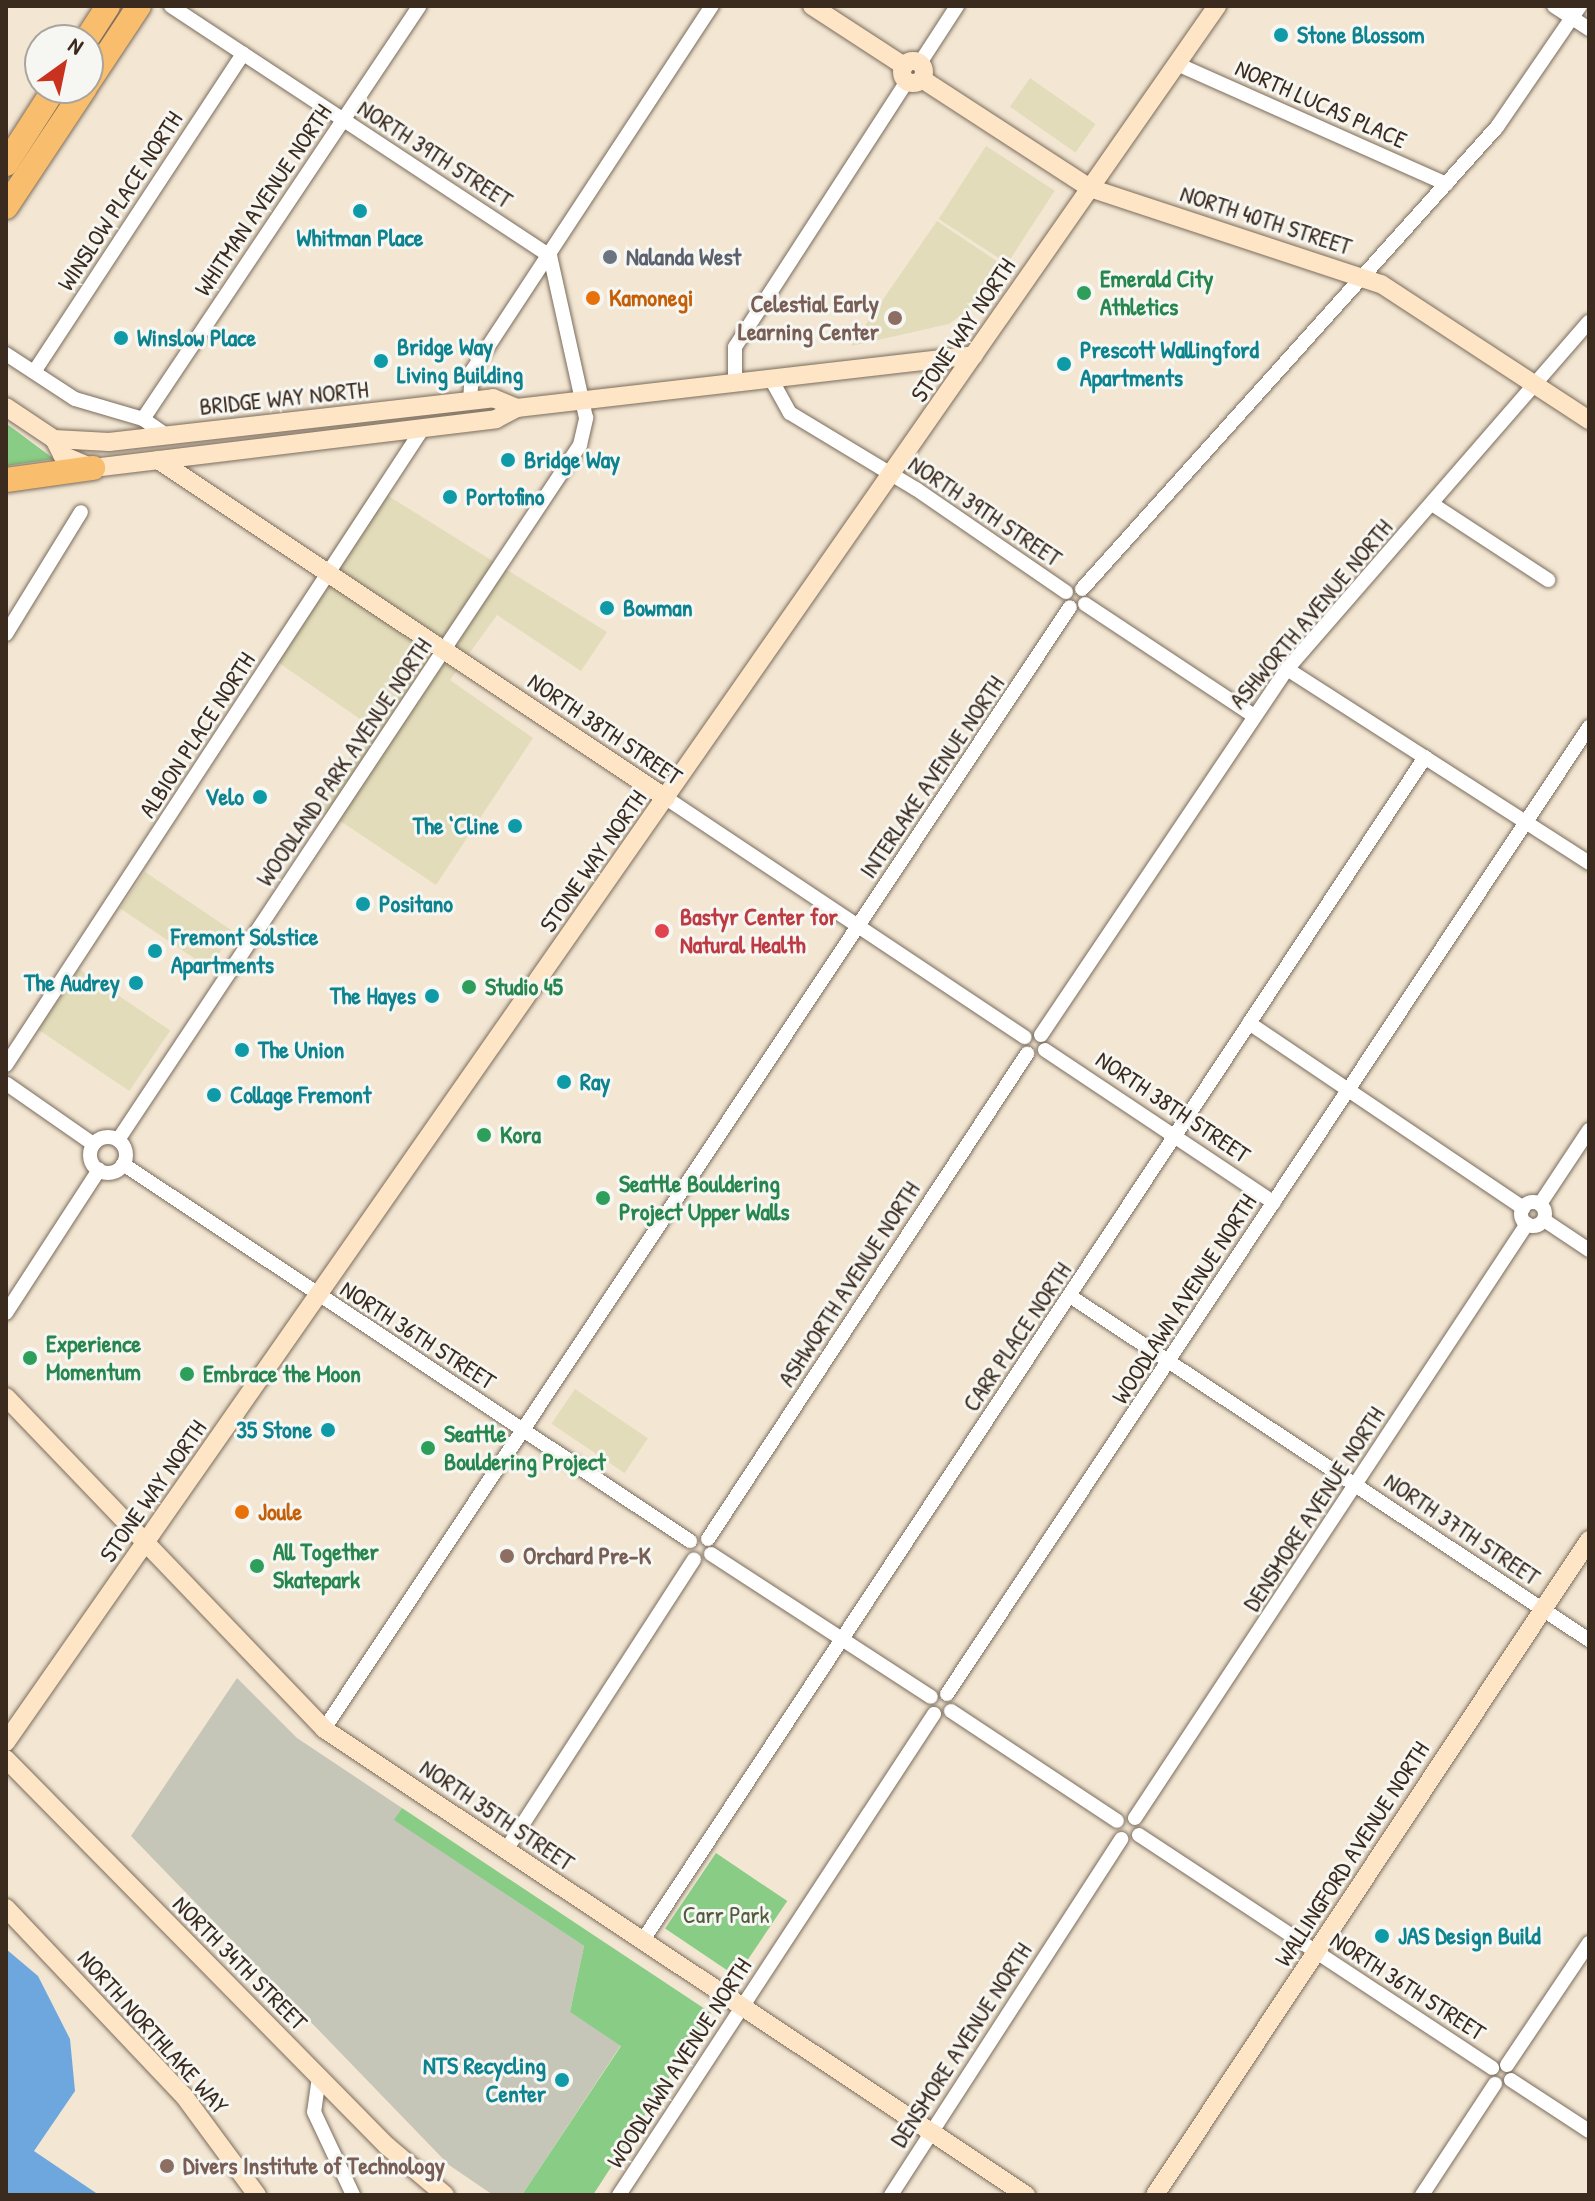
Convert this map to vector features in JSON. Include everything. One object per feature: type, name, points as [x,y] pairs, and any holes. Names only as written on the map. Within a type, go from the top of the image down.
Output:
[{"type":"highway","points":[[96,24],[108,6]]},
{"type":"highway","points":[[104,59],[139,6]]},
{"type":"highway","points":[[6,164],[45,104]]},
{"type":"highway","points":[[6,207],[74,104]]},
{"type":"highway","points":[[6,480],[93,468]]},
{"type":"street","name":"NORTH 39TH STREET","points":[[171,6],[550,256]]},
{"type":"street","name":"WHITMAN AVENUE NORTH","points":[[143,419],[419,6]]},
{"type":"street","points":[[470,401],[472,371],[712,6]]},
{"type":"street","name":"NORTH 40TH STREET","points":[[812,6],[1090,188],[1366,278],[1589,420]]},
{"type":"street","points":[[735,382],[735,347],[957,6]]},
{"type":"street","name":"STONE WAY NORTH","points":[[6,1742],[1217,6]]},
{"type":"street","points":[[1554,6],[1576,12],[1589,29]]},
{"type":"street","name":"INTERLAKE AVENUE NORTH","points":[[324,1729],[858,926],[1079,600],[1497,127],[1576,12]]},
{"type":"street","name":"WINSLOW PLACE NORTH","points":[[34,372],[243,54]]},
{"type":"street","name":"NORTH LUCAS PLACE","points":[[1177,64],[1446,184]]},
{"type":"street","points":[[550,256],[583,401]]},
{"type":"street","name":"ASHWORTH AVENUE NORTH","points":[[1041,1035],[1253,715],[1287,669],[1589,322]]},
{"type":"street","points":[[6,354],[75,399],[143,419],[166,435]]},
{"type":"street","name":"BRIDGE WAY NORTH","points":[[93,468],[496,419],[517,408],[974,355]]},
{"type":"street","name":"NORTH 39TH STREET","points":[[771,379],[790,413],[892,475],[1079,600]]},
{"type":"street","name":"BRIDGE WAY NORTH","points":[[54,439],[95,442],[493,398],[517,408]]},
{"type":"street","name":"WOODLAND PARK AVENUE NORTH","points":[[118,1140],[580,445],[586,418],[583,401]]},
{"type":"street","points":[[6,407],[54,439],[62,455],[93,468]]},
{"type":"street","name":"ALBION PLACE NORTH","points":[[6,1065],[423,428]]},
{"type":"street","name":"NORTH 38TH STREET","points":[[158,460],[1025,1037]]},
{"type":"street","points":[[1432,504],[1548,580]]},
{"type":"street","points":[[6,634],[81,512]]},
{"type":"street","points":[[1079,600],[1253,715]]},
{"type":"street","points":[[1287,669],[1589,863]]},
{"type":"street","name":"WOODLAWN AVENUE NORTH","points":[[947,1694],[1589,727]]},
{"type":"street","name":"CARR PLACE NORTH","points":[[643,1940],[1425,757]]},
{"type":"street","points":[[1249,1023],[1523,1208],[1527,1224],[1544,1220]]},
{"type":"street","points":[[1041,1035],[1045,1050],[1027,1054],[1022,1046],[1025,1037],[1041,1035]]},
{"type":"street","name":"NORTH 38TH STREET","points":[[1045,1050],[1274,1203]]},
{"type":"street","name":"ASHWORTH AVENUE NORTH","points":[[708,1539],[1027,1054]]},
{"type":"street","points":[[6,1065],[11,1072],[7,1084],[93,1144]]},
{"type":"street","points":[[1523,1208],[1540,1204],[1589,1130]]},
{"type":"street","points":[[102,1138],[118,1140],[126,1152],[123,1164],[114,1172],[99,1170],[91,1160],[93,1144],[102,1138]]},
{"type":"street","name":"NORTH 36TH STREET","points":[[123,1164],[690,1541]]},
{"type":"street","points":[[6,1313],[99,1170]]},
{"type":"street","points":[[1540,1204],[1544,1220],[1589,1250]]},
{"type":"street","name":"DENSMORE AVENUE NORTH","points":[[1135,1818],[1527,1224]]},
{"type":"street","name":"NORTH 37TH STREET","points":[[1070,1296],[1589,1640]]},
{"type":"street","name":"NORTH 35TH STREET","points":[[6,1397],[324,1729],[1026,2195]]},
{"type":"street","points":[[506,1850],[694,1559],[690,1541],[698,1536],[708,1539],[711,1554],[841,1641],[931,1697],[947,1694],[951,1711],[1117,1821],[1121,1839],[1131,1841],[1139,1835],[1135,1818],[1126,1815],[1117,1821]]},
{"type":"street","name":"WALLINGFORD AVENUE NORTH","points":[[1155,2195],[1589,1540]]},
{"type":"street","points":[[694,1559],[703,1561],[711,1554]]},
{"type":"street","points":[[931,1697],[934,1714],[951,1711]]},
{"type":"street","name":"WOODLAWN AVENUE NORTH","points":[[619,2195],[934,1714]]},
{"type":"street","name":"NORTH 34TH STREET","points":[[6,1759],[319,2077],[445,2195]]},
{"type":"street","name":"NORTH 36TH STREET","points":[[1139,1835],[1504,2071],[1589,2131]]},
{"type":"street","name":"DENSMORE AVENUE NORTH","points":[[891,2195],[1121,1839]]},
{"type":"street","name":"NORTH NORTHLAKE WAY","points":[[6,1908],[184,2096],[257,2195]]},
{"type":"street","points":[[1422,2195],[1589,1943]]},
{"type":"street","points":[[319,2077],[314,2112],[353,2195]]},
{"type":"shaded area","points":[[1030,78],[1096,124],[1075,153],[1010,107]]},
{"type":"shaded area","points":[[986,146],[1055,191],[1007,264],[939,219]]},
{"type":"shaded area","points":[[937,221],[1004,266],[975,305],[949,324],[851,346]]},
{"type":"shaded area","points":[[374,487],[607,632],[581,671],[497,615],[450,680],[533,738],[436,885],[318,806],[370,726],[266,654]]},
{"type":"shaded area","points":[[145,872],[234,932],[209,968],[120,908]]},
{"type":"shaded area","points":[[79,969],[170,1031],[129,1091],[38,1030]]},
{"type":"shaded area","points":[[575,1389],[648,1438],[624,1473],[552,1424]]},
{"type":"shaded area","points":[[237,1678],[297,1738],[402,1808],[395,1820],[584,1946],[570,2012],[621,2045],[522,2195],[493,2195],[449,2165],[131,1836]]},
{"type":"green space","points":[[7,424],[54,459],[6,466]]},
{"type":"green space","points":[[402,1808],[711,2013],[593,2195],[522,2195],[621,2046],[570,2012],[584,1946],[394,1820]]},
{"type":"green space","name":"Carr Park","points":[[716,1853],[787,1901],[736,1977],[665,1928]]},
{"type":"water","points":[[6,1949],[38,1976],[70,2039],[75,2091],[34,2151],[99,2195],[6,2195]]},
{"type":"place","name":"Stone Blossom","points":[[1281,35]]},
{"type":"place","name":"Whitman Place","points":[[360,211]]},
{"type":"place","name":"Nalanda West","points":[[610,257]]},
{"type":"place","name":"Emerald City Athletics","points":[[1084,293]]},
{"type":"place","name":"Kamonegi","points":[[593,298]]},
{"type":"place","name":"Celestial Early Learning Center","points":[[895,318]]},
{"type":"place","name":"Winslow Place","points":[[121,338]]},
{"type":"place","name":"Bridge Way Living Building","points":[[381,361]]},
{"type":"place","name":"Prescott Wallingford Apartments","points":[[1064,364]]},
{"type":"place","name":"Bridge Way","points":[[508,460]]},
{"type":"place","name":"Portofino","points":[[450,497]]},
{"type":"place","name":"Bowman","points":[[607,608]]},
{"type":"place","name":"Velo","points":[[260,797]]},
{"type":"place","name":"The ‘Cline","points":[[515,826]]},
{"type":"place","name":"Positano","points":[[363,904]]},
{"type":"place","name":"Bastyr Center for Natural Health","points":[[662,931]]},
{"type":"place","name":"Fremont Solstice Apartments","points":[[155,951]]},
{"type":"place","name":"The Audrey","points":[[136,983]]},
{"type":"place","name":"Studio 45","points":[[469,987]]},
{"type":"place","name":"The Hayes","points":[[432,996]]},
{"type":"place","name":"The Union","points":[[242,1050]]},
{"type":"place","name":"Ray","points":[[564,1082]]},
{"type":"place","name":"Collage Fremont","points":[[214,1095]]},
{"type":"place","name":"Kora","points":[[484,1135]]},
{"type":"place","name":"Seattle Bouldering Project Upper Walls","points":[[603,1198]]},
{"type":"place","name":"Experience Momentum","points":[[30,1358]]},
{"type":"place","name":"Embrace the Moon","points":[[187,1374]]},
{"type":"place","name":"35 Stone","points":[[328,1430]]},
{"type":"place","name":"Seattle Bouldering Project","points":[[428,1448]]},
{"type":"place","name":"Joule","points":[[242,1512]]},
{"type":"place","name":"Orchard Pre-K","points":[[507,1556]]},
{"type":"place","name":"All Together Skatepark","points":[[257,1566]]},
{"type":"place","name":"JAS Design Build","points":[[1382,1936]]},
{"type":"place","name":"NTS Recycling Center","points":[[562,2080]]},
{"type":"place","name":"Divers Institute of Technology","points":[[167,2166]]}]
